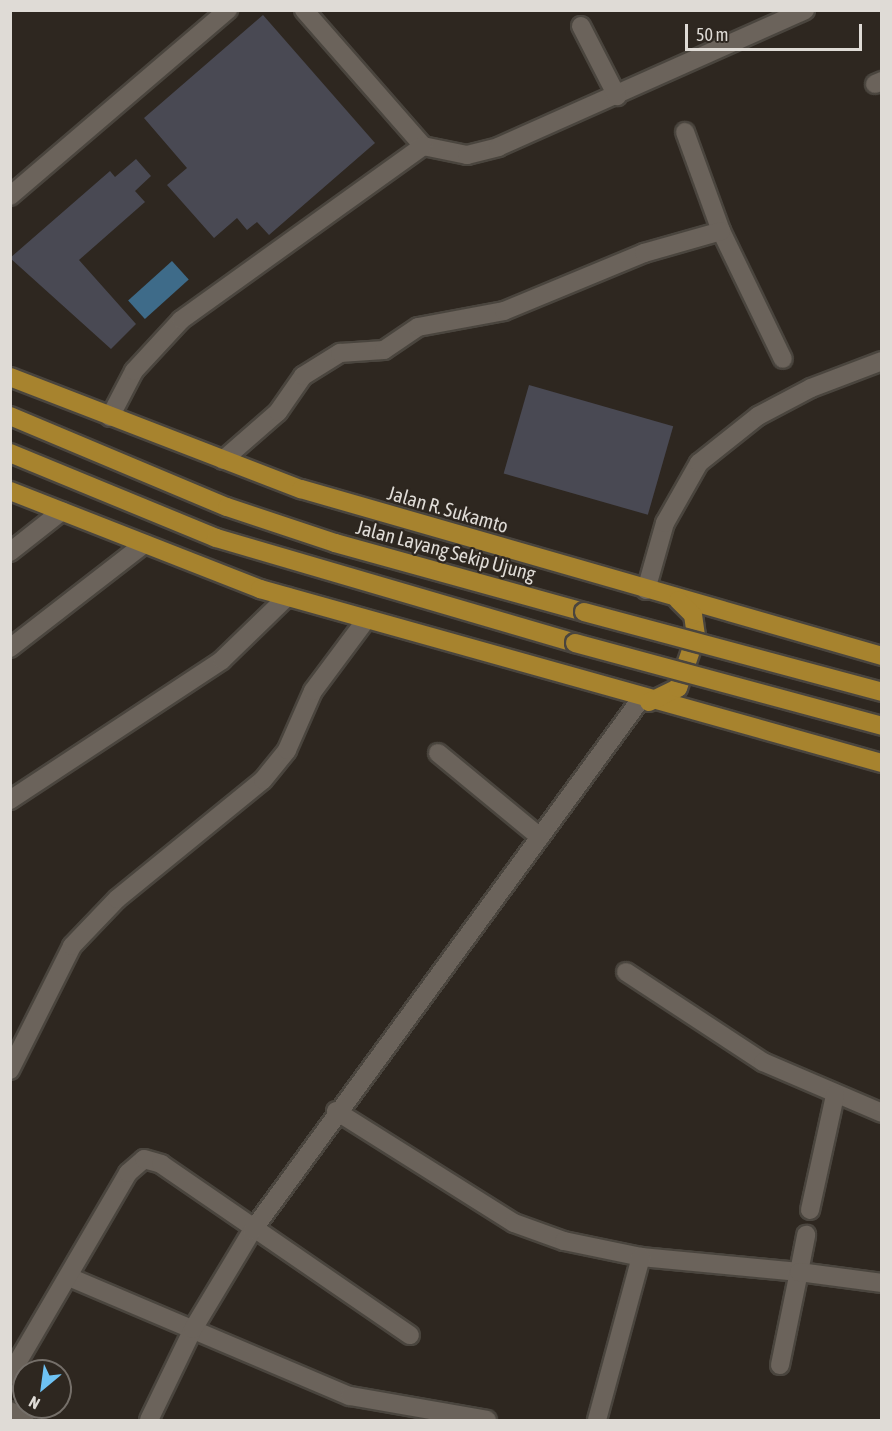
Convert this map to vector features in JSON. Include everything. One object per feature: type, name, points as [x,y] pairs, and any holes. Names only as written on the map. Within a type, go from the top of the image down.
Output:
[{"type":"highway","name":"Jalan R. Sukamto","points":[[10,377],[301,489],[678,600],[882,656]]},
{"type":"highway","name":"Jalan Layang Sekip Ujung","points":[[10,416],[227,507],[334,543],[882,692]]},
{"type":"highway","points":[[10,453],[216,538],[575,643],[882,726]]},
{"type":"highway","points":[[10,490],[144,544],[287,597],[645,700],[882,763]]},
{"type":"highway","points":[[645,700],[678,688],[696,636],[693,615],[678,600]]},
{"type":"street","points":[[10,196],[228,10]]},
{"type":"street","points":[[304,10],[423,146],[455,154],[482,153],[617,96],[805,10]]},
{"type":"street","points":[[581,26],[617,96]]},
{"type":"street","points":[[685,132],[721,231],[783,359]]},
{"type":"street","points":[[110,417],[134,371],[181,320],[423,146]]},
{"type":"street","points":[[223,460],[278,412],[303,376],[340,353],[384,350],[418,327],[504,311],[644,253],[721,231]]},
{"type":"street","points":[[646,590],[665,523],[699,463],[758,416],[811,388],[882,361]]},
{"type":"street","points":[[10,552],[62,512]]},
{"type":"street","points":[[10,648],[144,544]]},
{"type":"street","points":[[10,800],[222,660],[287,597]]},
{"type":"street","points":[[10,1070],[72,946],[117,899],[263,780],[287,750],[313,691],[366,620]]},
{"type":"street","points":[[149,1420],[193,1329],[252,1231],[336,1111],[645,700]]},
{"type":"street","points":[[438,753],[540,837]]},
{"type":"street","points":[[626,972],[763,1062],[835,1095],[882,1113]]},
{"type":"street","points":[[810,1209],[835,1095]]},
{"type":"street","points":[[336,1111],[514,1223],[564,1241],[641,1257],[799,1272],[882,1283]]},
{"type":"street","points":[[10,1375],[131,1167],[144,1159],[161,1164],[252,1231],[410,1335]]},
{"type":"street","points":[[780,1365],[806,1235]]},
{"type":"street","points":[[597,1420],[641,1257]]},
{"type":"street","points":[[69,1277],[351,1396],[487,1420]]},
{"type":"street","points":[[10,1411],[25,1420]]},
{"type":"water","points":[[172,261],[189,280],[145,319],[128,300]]},
{"type":"building","points":[[263,15],[375,143],[269,235],[257,222],[247,230],[237,218],[214,238],[167,185],[187,168],[144,118]]},
{"type":"building","points":[[136,159],[151,176],[135,191],[145,202],[79,260],[136,324],[111,349],[10,258],[110,171],[115,177]]},
{"type":"building","points":[[529,385],[673,426],[648,515],[504,473]]}]
